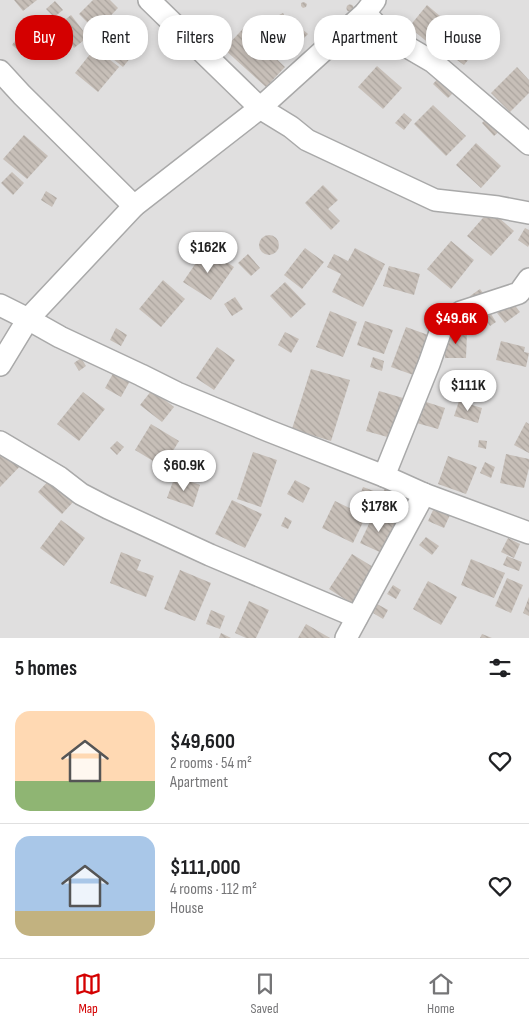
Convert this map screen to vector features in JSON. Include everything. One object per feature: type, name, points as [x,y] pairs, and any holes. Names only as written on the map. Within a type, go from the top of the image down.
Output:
[{"type":"street","points":[[148,0],[260,108],[291,127],[307,140],[435,200],[498,207],[529,213]]},
{"type":"street","points":[[0,365],[28,319],[134,206],[260,108],[370,7],[385,34],[433,62],[529,144]]},
{"type":"street","points":[[0,71],[134,206]]},
{"type":"street","points":[[384,476],[443,324],[461,312],[519,293],[529,279]]},
{"type":"street","points":[[0,305],[60,337],[177,393],[384,476],[424,494],[529,533]]},
{"type":"street","points":[[0,442],[59,477],[81,494],[108,508],[210,555],[357,617]]},
{"type":"street","points":[[346,638],[424,494]]},
{"type":"shaded area","points":[[0,0],[529,0],[529,638],[0,638]]},
{"type":"building","points":[[14,0],[37,0],[23,11]]},
{"type":"building","points":[[93,0],[110,0],[118,8],[111,15],[83,15],[83,18],[79,14]]},
{"type":"building","points":[[55,1],[63,10],[57,15],[52,15],[46,9]]},
{"type":"building","points":[[301,3],[307,4],[303,8]]},
{"type":"building","points":[[350,4],[354,8],[350,12],[346,8]]},
{"type":"building","points":[[427,5],[439,15],[426,15],[426,41],[416,33],[416,18]]},
{"type":"building","points":[[73,18],[83,31],[83,41],[74,48]]},
{"type":"building","points":[[242,30],[242,60],[278,60],[285,67],[266,87],[232,56],[232,40]]},
{"type":"building","points":[[85,60],[110,60],[119,67],[98,92],[75,73]]},
{"type":"building","points":[[114,60],[129,60],[123,67]]},
{"type":"building","points":[[457,60],[468,60],[464,65]]},
{"type":"building","points":[[377,66],[402,88],[383,109],[358,87]]},
{"type":"building","points":[[517,67],[529,80],[529,93],[510,112],[491,93]]},
{"type":"building","points":[[441,75],[457,89],[448,98],[433,84]]},
{"type":"building","points":[[433,105],[466,136],[446,156],[414,124]]},
{"type":"building","points":[[404,113],[412,120],[404,130],[395,123]]},
{"type":"building","points":[[491,114],[503,128],[494,136],[482,123]]},
{"type":"building","points":[[24,135],[48,156],[27,179],[3,159]]},
{"type":"building","points":[[476,143],[501,166],[481,188],[456,165]]},
{"type":"building","points":[[12,172],[24,183],[13,195],[1,183]]},
{"type":"building","points":[[323,185],[338,200],[328,209],[340,221],[331,230],[305,203]]},
{"type":"building","points":[[46,191],[57,198],[52,207],[41,200]]},
{"type":"building","points":[[490,210],[514,231],[491,256],[467,236]]},
{"type":"building","points":[[525,228],[529,230],[528,247],[518,240]]},
{"type":"building","points":[[269,235],[276,238],[279,245],[276,252],[269,255],[262,252],[259,245],[262,238]]},
{"type":"building","points":[[451,241],[474,260],[451,289],[427,269]]},
{"type":"building","points":[[206,248],[234,267],[211,300],[183,282]]},
{"type":"building","points":[[305,248],[324,262],[302,289],[284,275]]},
{"type":"building","points":[[355,248],[385,264],[363,307],[332,292],[341,274],[327,267],[334,254],[348,261]]},
{"type":"building","points":[[248,254],[260,268],[251,276],[238,263]]},
{"type":"building","points":[[389,266],[420,274],[414,295],[383,286]]},
{"type":"building","points":[[163,280],[185,299],[161,327],[139,309]]},
{"type":"building","points":[[285,282],[306,304],[291,318],[270,296]]},
{"type":"building","points":[[480,289],[486,297],[476,304],[470,296]]},
{"type":"building","points":[[235,297],[243,309],[232,316],[224,304]]},
{"type":"building","points":[[512,302],[520,312],[505,323],[497,313]]},
{"type":"building","points":[[330,311],[357,322],[343,357],[316,347]]},
{"type":"building","points":[[491,314],[496,322],[490,326],[485,318]]},
{"type":"building","points":[[365,321],[393,330],[384,354],[357,345]]},
{"type":"building","points":[[406,327],[431,336],[416,376],[391,367]]},
{"type":"building","points":[[116,328],[127,335],[121,346],[110,340]]},
{"type":"building","points":[[445,331],[467,332],[466,358],[445,358]]},
{"type":"building","points":[[285,332],[299,339],[291,353],[278,345]]},
{"type":"building","points":[[501,341],[525,347],[524,352],[529,353],[526,367],[496,360]]},
{"type":"building","points":[[217,347],[235,360],[214,390],[196,378]]},
{"type":"building","points":[[373,357],[384,361],[382,371],[370,367]]},
{"type":"building","points":[[81,358],[86,366],[79,371],[74,363]]},
{"type":"building","points":[[311,369],[350,380],[331,441],[292,429]]},
{"type":"building","points":[[115,370],[131,379],[121,397],[105,388]]},
{"type":"building","points":[[152,390],[174,407],[162,422],[140,405]]},
{"type":"building","points":[[379,391],[403,398],[391,438],[366,431]]},
{"type":"building","points":[[83,392],[105,409],[79,441],[57,424]]},
{"type":"building","points":[[420,400],[445,408],[438,429],[413,422]]},
{"type":"building","points":[[459,401],[482,408],[478,423],[454,416]]},
{"type":"building","points":[[526,422],[529,424],[529,453],[514,445]]},
{"type":"building","points":[[151,424],[179,441],[163,467],[135,450]]},
{"type":"building","points":[[479,440],[487,441],[486,449],[478,447]]},
{"type":"building","points":[[117,441],[124,447],[117,455],[110,448]]},
{"type":"building","points":[[0,451],[26,460],[0,487]]},
{"type":"building","points":[[253,452],[277,460],[261,507],[237,499]]},
{"type":"building","points":[[506,454],[529,459],[529,468],[524,488],[500,483]]},
{"type":"building","points":[[448,456],[477,467],[466,494],[438,484]]},
{"type":"building","points":[[485,462],[495,467],[491,478],[480,473]]},
{"type":"building","points":[[175,476],[200,485],[193,507],[167,498]]},
{"type":"building","points":[[51,478],[75,500],[62,514],[38,492]]},
{"type":"building","points":[[295,480],[310,488],[303,503],[287,494]]},
{"type":"building","points":[[386,486],[398,491],[393,502],[381,497]]},
{"type":"building","points":[[363,487],[379,493],[374,505],[358,500]]},
{"type":"building","points":[[232,500],[262,514],[245,548],[215,534]]},
{"type":"building","points":[[335,501],[366,516],[353,543],[322,528]]},
{"type":"building","points":[[434,508],[450,515],[444,528],[428,521]]},
{"type":"building","points":[[375,511],[398,522],[384,554],[360,543]]},
{"type":"building","points":[[285,517],[292,521],[288,529],[281,526]]},
{"type":"building","points":[[61,520],[85,538],[64,566],[40,548]]},
{"type":"building","points":[[426,537],[439,546],[432,555],[419,545]]},
{"type":"building","points":[[508,538],[520,544],[514,558],[501,552]]},
{"type":"building","points":[[121,552],[141,560],[137,570],[154,576],[146,597],[110,583]]},
{"type":"building","points":[[352,554],[378,570],[354,605],[329,589]]},
{"type":"building","points":[[507,556],[522,562],[519,571],[503,565]]},
{"type":"building","points":[[471,559],[505,573],[494,598],[461,585]]},
{"type":"building","points":[[180,570],[211,583],[195,621],[164,609]]},
{"type":"building","points":[[507,578],[523,585],[511,613],[495,606]]},
{"type":"building","points":[[428,581],[457,597],[441,625],[413,609]]},
{"type":"building","points":[[393,585],[401,590],[396,599],[387,594]]},
{"type":"building","points":[[529,597],[529,616],[523,613]]},
{"type":"building","points":[[249,601],[269,610],[256,638],[246,638],[235,633]]},
{"type":"building","points":[[377,604],[388,610],[383,619],[373,613]]},
{"type":"building","points":[[211,610],[225,616],[220,629],[206,624]]},
{"type":"building","points":[[306,624],[330,638],[298,638]]},
{"type":"building","points":[[221,633],[231,638],[219,638]]},
{"type":"building","points":[[482,634],[492,638],[480,638]]}]
